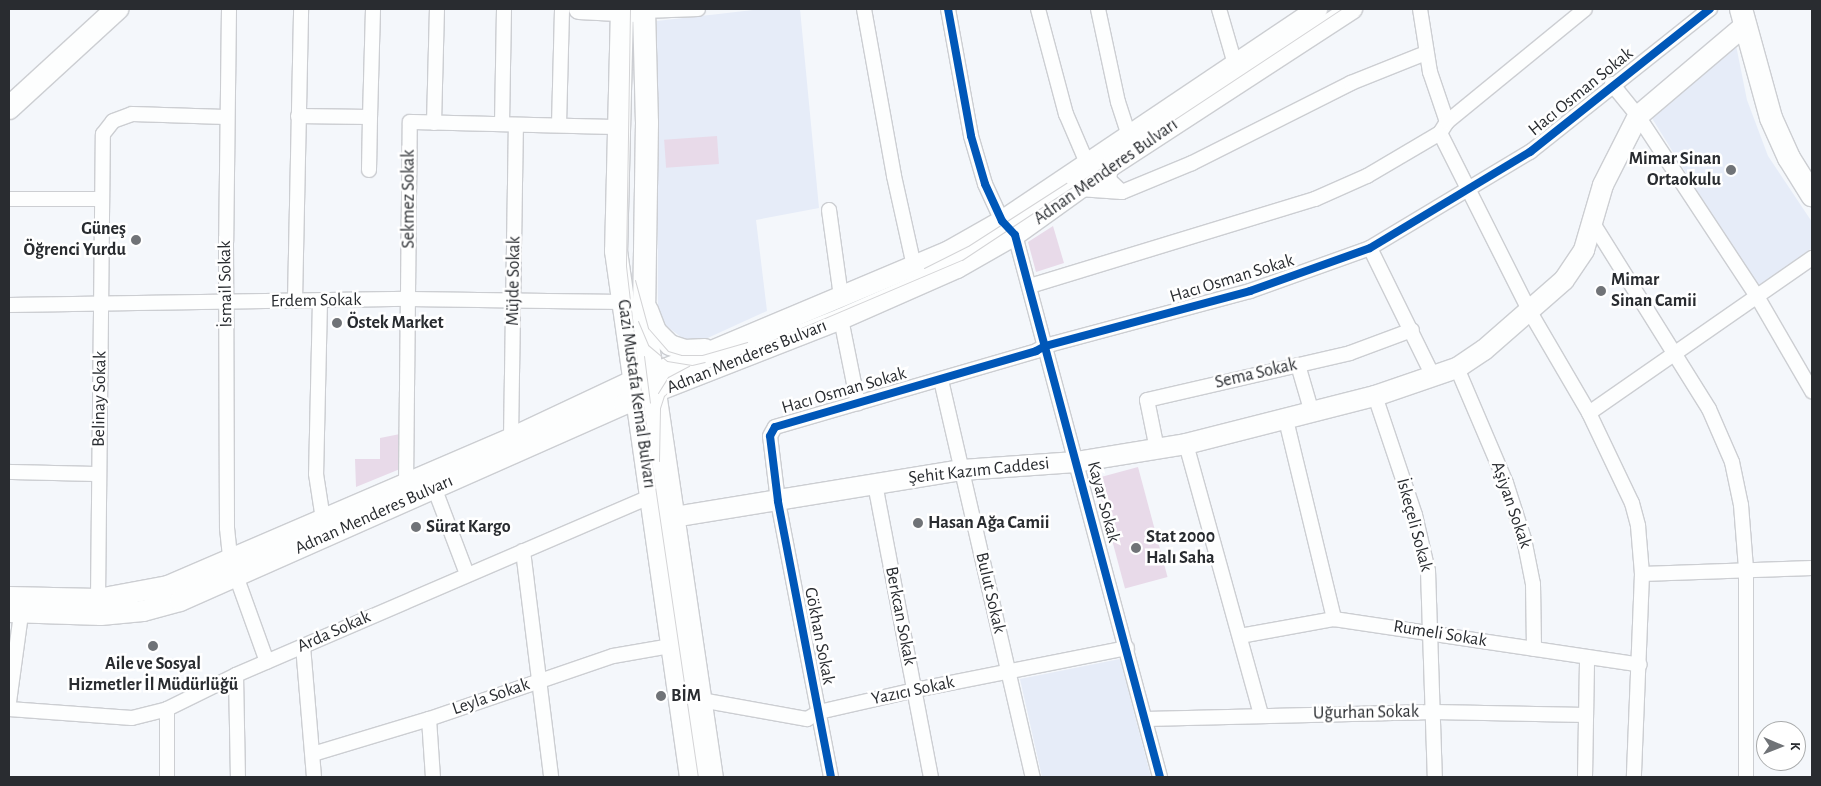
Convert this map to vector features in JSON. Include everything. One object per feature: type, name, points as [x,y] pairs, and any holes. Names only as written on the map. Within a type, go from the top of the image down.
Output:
[{"type":"main road","points":[[579,9],[633,10]]},
{"type":"main road","name":"Adnan Menderes Bulvarı","points":[[15,613],[81,616],[142,610],[188,598],[233,567],[323,519],[406,484],[432,481],[511,438],[644,387],[841,319],[957,268],[1087,163],[1317,9]]},
{"type":"main road","name":"Adnan Menderes Bulvarı","points":[[9,597],[98,599],[152,590],[233,567],[432,481],[644,387],[734,342],[1008,228],[1079,189],[1111,166],[1352,9]]},
{"type":"main road","name":"Gazi Mustafa Kemal Bulvarı","points":[[633,10],[618,126],[615,242],[623,302],[644,387],[660,493],[671,646],[690,777]]},
{"type":"main road","name":"Gazi Mustafa Kemal Bulvarı","points":[[633,10],[647,123],[642,279],[644,387]]},
{"type":"main road","points":[[11,107],[108,12]]},
{"type":"main road","points":[[1638,116],[1742,17],[1771,118],[1789,158],[1812,195]]},
{"type":"main road","name":"Şehit Kazım Caddesi","points":[[674,517],[962,470],[1076,462],[1186,444],[1375,396],[1457,368],[1530,312],[1564,280],[1584,250],[1594,225],[1603,185],[1638,116]]},
{"type":"main road","points":[[642,279],[652,324],[670,345],[690,350],[734,342]]},
{"type":"main road","name":"Gazi Mustafa Kemal Bulvarı","points":[[660,493],[674,517],[712,777]]},
{"type":"street","name":"İsmail Sokak","points":[[229,9],[226,117],[226,510],[233,567],[266,662]]},
{"type":"street","points":[[295,301],[301,9]]},
{"type":"street","points":[[369,170],[373,9]]},
{"type":"street","points":[[434,123],[437,9]]},
{"type":"street","name":"Müjde Sokak","points":[[504,9],[514,302],[511,438]]},
{"type":"street","points":[[559,125],[562,9]]},
{"type":"street","points":[[633,10],[698,9]]},
{"type":"street","points":[[864,9],[894,176],[914,266]]},
{"type":"street","name":"Kayar Sokak","points":[[948,9],[971,136],[985,184],[1008,228],[1030,286],[1160,777]]},
{"type":"street","points":[[1038,9],[1066,114],[1087,163]]},
{"type":"street","points":[[1098,9],[1118,102],[1129,135]]},
{"type":"street","points":[[1219,9],[1235,64]]},
{"type":"street","points":[[1420,9],[1426,53],[1444,128],[1468,192],[1530,312],[1589,413],[1632,503],[1638,526],[1642,574],[1640,665],[1634,777]]},
{"type":"street","points":[[1030,286],[1315,199],[1367,176],[1444,128],[1585,9]]},
{"type":"street","name":"Hacı Osman Sokak","points":[[778,501],[771,430],[782,424],[941,380],[1045,346],[1250,291],[1370,248],[1468,192],[1530,152],[1612,84],[1710,9]]},
{"type":"street","points":[[1079,189],[1122,192],[1192,163],[1351,83],[1426,53]]},
{"type":"street","points":[[1612,84],[1638,116],[1758,298],[1812,391]]},
{"type":"street","name":"Belinay Sokak","points":[[98,599],[103,134],[113,121],[132,114],[226,117]]},
{"type":"street","points":[[298,116],[370,117]]},
{"type":"street","name":"Sekmez Sokak","points":[[406,484],[410,122],[618,126]]},
{"type":"street","points":[[1111,166],[1109,180],[1122,192]]},
{"type":"street","points":[[9,198],[101,200]]},
{"type":"street","points":[[829,210],[841,297]]},
{"type":"street","points":[[1594,225],[1677,353],[1719,427],[1732,462],[1741,505],[1746,568],[1746,777]]},
{"type":"street","points":[[1370,248],[1433,376]]},
{"type":"street","points":[[1589,413],[1758,298],[1812,258]]},
{"type":"street","name":"Erdem Sokak","points":[[9,305],[409,299],[514,302],[623,302]]},
{"type":"street","points":[[320,301],[316,474],[323,519]]},
{"type":"street","points":[[841,319],[858,403]]},
{"type":"street","name":"Sema Sokak","points":[[1157,449],[1147,400],[1350,353],[1412,330]]},
{"type":"street","points":[[1298,365],[1312,413]]},
{"type":"street","name":"Aşiyan Sokak","points":[[1457,368],[1506,483],[1524,539],[1533,584],[1534,649]]},
{"type":"street","name":"Bulut Sokak","points":[[941,380],[1033,777]]},
{"type":"street","name":"İskeçeli Sokak","points":[[1375,396],[1424,552],[1430,584],[1435,777]]},
{"type":"street","points":[[1286,420],[1334,619]]},
{"type":"street","points":[[1186,444],[1261,714]]},
{"type":"street","points":[[9,472],[99,474]]},
{"type":"street","points":[[432,481],[467,574]]},
{"type":"street","name":"Berkcan Sokak","points":[[875,484],[931,777]]},
{"type":"street","name":"Arda Sokak","points":[[9,709],[132,718],[167,709],[236,675],[467,574],[660,493]]},
{"type":"street","name":"Gökhan Sokak","points":[[778,501],[831,777]]},
{"type":"street","points":[[523,550],[551,777]]},
{"type":"street","points":[[1642,574],[1746,568],[1812,568]]},
{"type":"street","points":[[9,702],[15,613]]},
{"type":"street","name":"Rumeli Sokak","points":[[1240,636],[1334,619],[1640,665]]},
{"type":"street","points":[[303,646],[314,777]]},
{"type":"street","name":"Leyla Sokak","points":[[313,754],[429,719],[613,656],[671,646]]},
{"type":"street","name":"Yazıcı Sokak","points":[[701,700],[807,719],[818,712],[915,690],[1126,648]]},
{"type":"street","points":[[1585,777],[1588,657]]},
{"type":"street","points":[[236,675],[238,777]]},
{"type":"street","points":[[167,709],[167,777]]},
{"type":"street","name":"Uğurhan Sokak","points":[[1146,720],[1261,714],[1434,712],[1586,715]]},
{"type":"street","points":[[429,719],[434,777]]},
{"type":"shaded area","points":[[762,9],[800,9],[819,208],[756,220],[767,311],[701,341],[685,340],[661,322],[658,309],[657,21]]},
{"type":"shaded area","name":"Mimar Sinan Ortaokulu","points":[[1736,45],[1747,100],[1768,156],[1812,222],[1812,248],[1757,287],[1650,115]]},
{"type":"shaded area","points":[[717,136],[719,164],[666,168],[664,140]]},
{"type":"shaded area","points":[[1053,226],[1064,263],[1036,272],[1028,242]]},
{"type":"shaded area","points":[[400,434],[400,469],[356,487],[355,459],[380,459],[380,438]]},
{"type":"shaded area","name":"Stat 2000 Halı Saha","points":[[1138,467],[1168,577],[1125,589],[1095,478]]},
{"type":"shaded area","points":[[1120,659],[1151,777],[1042,777],[1020,679]]},
{"type":"tram line","points":[[630,9],[626,266],[639,378],[698,777]]},
{"type":"tram line","points":[[659,461],[660,408],[664,396],[681,379],[962,260],[1341,9]]},
{"type":"tram line","points":[[924,268],[968,246],[1066,183]]},
{"type":"tram line","points":[[635,280],[648,328],[668,351],[681,355],[702,355],[747,342]]},
{"type":"tram line","points":[[638,321],[648,345],[667,361],[692,365],[705,362]]},
{"type":"tram line","points":[[644,356],[650,403]]},
{"type":"tram line","points":[[658,393],[668,377],[689,366]]},
{"type":"cycle path","points":[[948,9],[971,136],[985,184],[1002,221],[1015,235],[1160,777]]},
{"type":"cycle path","points":[[831,777],[778,501],[770,436],[775,427],[1036,351],[1045,346],[1250,291],[1370,248],[1530,152],[1710,9]]},
{"type":"place","name":"Mimar Sinan Ortaokulu","points":[[1731,170]]},
{"type":"place","name":"Güneş Öğrenci Yurdu","points":[[136,240]]},
{"type":"place","name":"Mimar Sinan Camii","points":[[1601,291]]},
{"type":"place","name":"Östek Market","points":[[337,323]]},
{"type":"place","name":"Hasan Ağa Camii","points":[[918,523]]},
{"type":"place","name":"Sürat Kargo","points":[[416,527]]},
{"type":"place","name":"Stat 2000 Halı Saha","points":[[1136,548]]},
{"type":"place","name":"Aile ve Sosyal Hizmetler İl Müdürlüğü","points":[[153,646]]},
{"type":"place","name":"BİM","points":[[661,696]]}]
